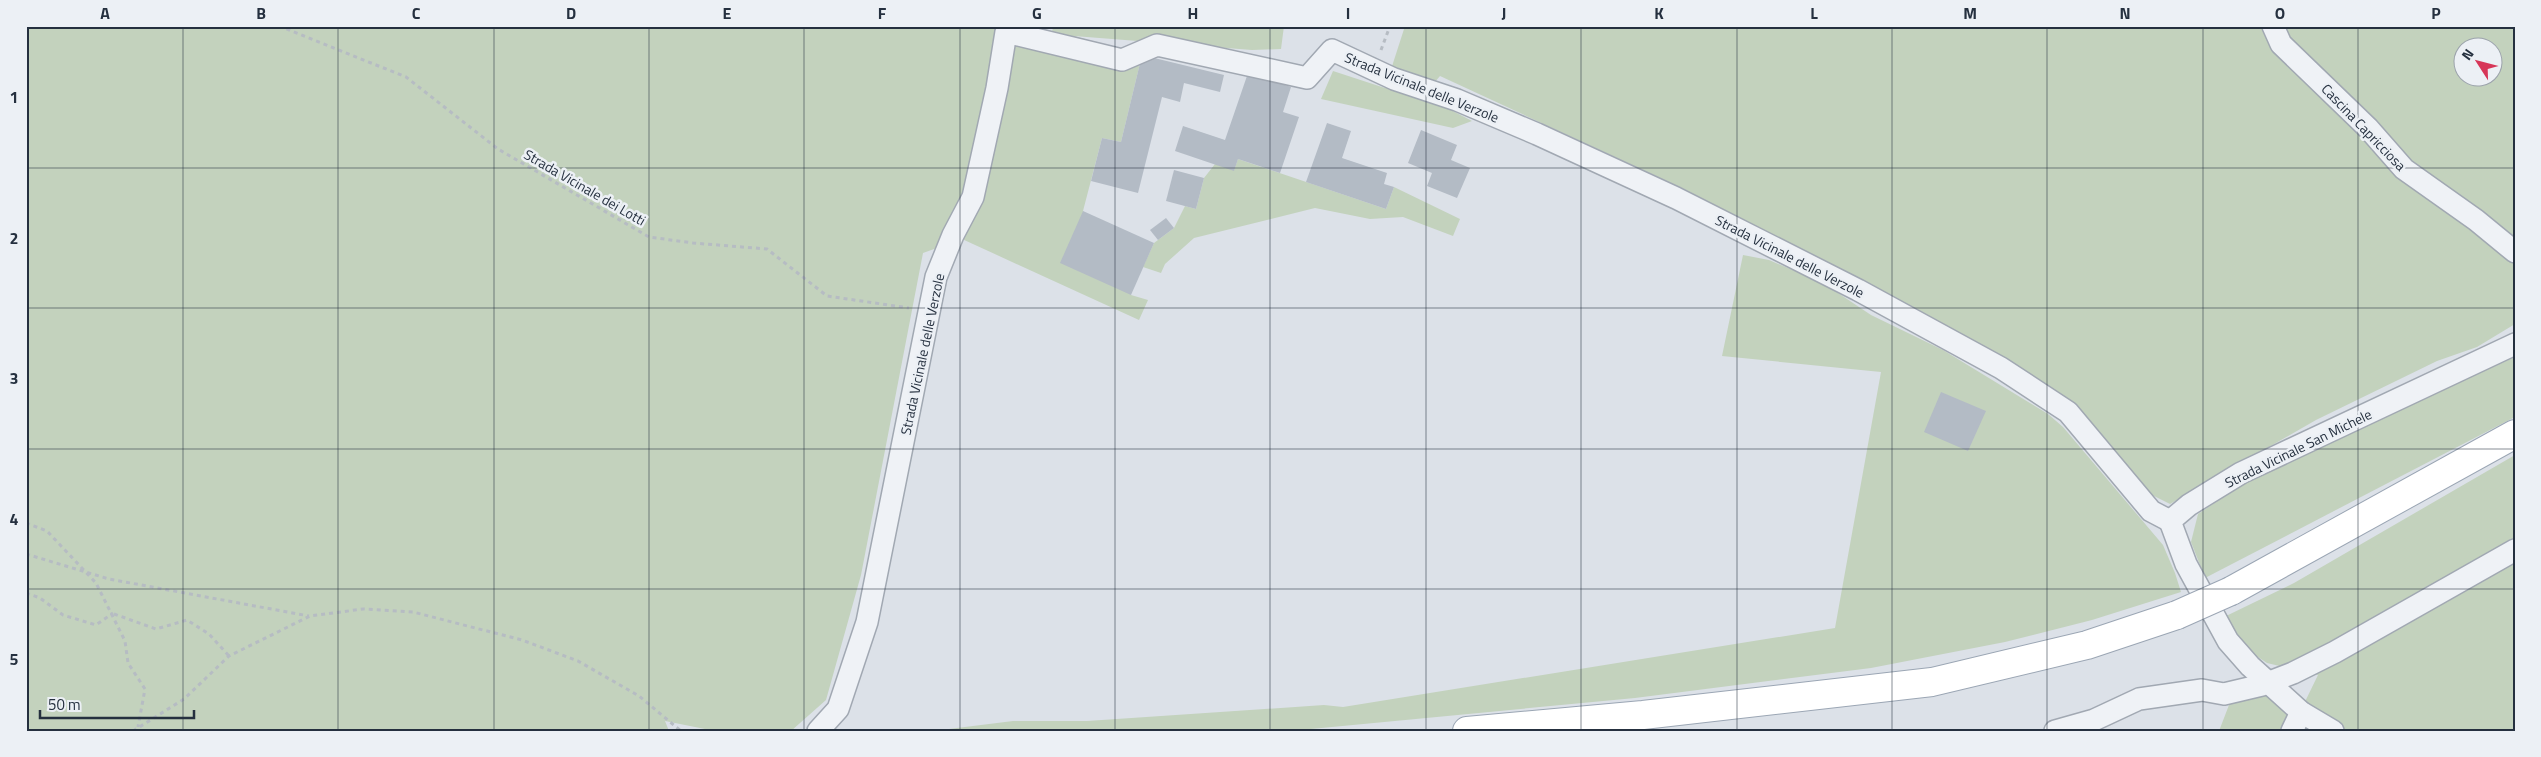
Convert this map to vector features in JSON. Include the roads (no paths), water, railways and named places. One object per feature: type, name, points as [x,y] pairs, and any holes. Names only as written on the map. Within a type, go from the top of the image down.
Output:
[{"type":"main road","points":[[1467,731],[1643,715],[1932,682],[2087,645],[2177,615],[2231,591],[2515,434]]},
{"type":"street","name":"Cascina Capricciosa","points":[[2273,26],[2281,44],[2368,128],[2404,169],[2476,220],[2515,252]]},
{"type":"street","name":"Strada Vicinale delle Verzole","points":[[818,731],[838,709],[867,622],[936,277],[953,235],[973,197],[997,88],[1006,32],[1122,60],[1157,45],[1307,78],[1332,50],[1394,79],[1457,100],[1537,134],[1676,198],[1858,290],[2001,368],[2068,412],[2151,511],[2170,521]]},
{"type":"street","name":"Strada Vicinale San Michele","points":[[2170,521],[2189,505],[2241,473],[2515,344]]},
{"type":"street","points":[[2170,521],[2186,564],[2228,641],[2268,682],[2301,712],[2332,731]]},
{"type":"street","points":[[2055,731],[2094,720],[2139,699],[2202,690],[2224,694],[2268,682],[2335,652],[2515,550]]},
{"type":"street","points":[[2292,731],[2301,712]]}]
